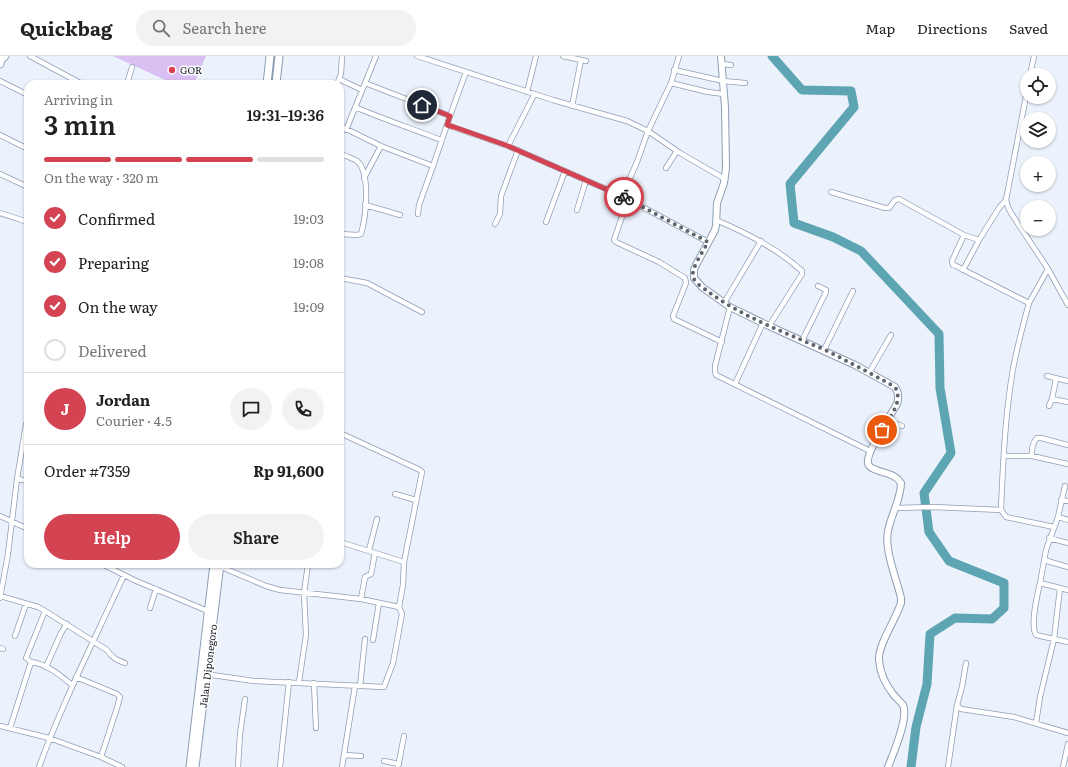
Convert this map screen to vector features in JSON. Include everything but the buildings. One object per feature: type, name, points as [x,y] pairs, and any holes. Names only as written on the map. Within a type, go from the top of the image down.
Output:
[{"type":"main road","points":[[267,80],[270,56]]},
{"type":"main road","points":[[276,80],[279,56]]},
{"type":"main road","name":"Jalan Diponegoro","points":[[195,767],[211,612],[218,568]]},
{"type":"main road","name":"Jalan Diponegoro","points":[[190,767],[204,674]]},
{"type":"street","points":[[30,56],[75,80]]},
{"type":"street","points":[[339,80],[341,74],[342,56]]},
{"type":"street","points":[[376,56],[346,130],[381,146],[433,166]]},
{"type":"street","points":[[417,56],[534,95],[627,121],[648,131],[725,179]]},
{"type":"street","points":[[527,92],[536,56]]},
{"type":"street","points":[[563,56],[584,60],[572,106]]},
{"type":"street","points":[[622,196],[637,162],[648,131],[671,83],[678,56]]},
{"type":"street","points":[[721,56],[724,94],[725,179],[717,203],[715,230],[694,270],[694,278],[702,287],[730,307],[766,325],[824,350],[895,387],[898,391],[898,399],[870,451],[868,460],[870,466],[874,469],[895,476],[901,483],[887,536],[901,603],[881,650],[879,660],[884,680],[902,704],[904,715],[896,746],[888,767]]},
{"type":"street","points":[[1031,68],[1034,56]]},
{"type":"street","points":[[722,64],[731,65]]},
{"type":"street","points":[[128,80],[132,67]]},
{"type":"street","points":[[674,70],[723,81],[745,83]]},
{"type":"street","points":[[418,214],[419,205],[466,72]]},
{"type":"street","points":[[0,81],[24,93]]},
{"type":"street","points":[[365,83],[450,116]]},
{"type":"street","points":[[671,83],[708,92],[724,94]]},
{"type":"street","points":[[344,84],[362,90]]},
{"type":"street","points":[[508,146],[534,95]]},
{"type":"street","points":[[1024,104],[1006,200],[1011,213],[1048,269],[1068,306]]},
{"type":"street","points":[[355,107],[441,140]]},
{"type":"street","points":[[447,125],[508,146],[565,170],[628,199],[708,242]]},
{"type":"street","points":[[0,135],[24,147]]},
{"type":"street","points":[[364,178],[381,146]]},
{"type":"street","points":[[496,224],[500,214],[501,196],[518,150]]},
{"type":"street","points":[[666,168],[677,150]]},
{"type":"street","points":[[344,155],[356,161],[363,170],[366,195],[361,234],[344,234]]},
{"type":"street","points":[[546,222],[565,170]]},
{"type":"street","points":[[0,174],[24,185]]},
{"type":"street","points":[[577,210],[586,180]]},
{"type":"street","points":[[830,192],[885,208],[889,208],[895,200],[899,199],[964,235],[979,240]]},
{"type":"street","points":[[628,199],[614,240],[659,262],[681,275],[686,280]]},
{"type":"street","points":[[963,270],[979,240],[999,208],[1006,200]]},
{"type":"street","points":[[365,205],[400,216]]},
{"type":"street","points":[[0,213],[24,220]]},
{"type":"street","points":[[716,220],[761,241],[779,253],[802,272],[766,325],[735,384]]},
{"type":"street","points":[[964,235],[952,261],[953,264],[1029,303]]},
{"type":"street","points":[[724,303],[761,241]]},
{"type":"street","points":[[1048,269],[1029,303],[1014,368],[1008,408],[1001,510],[1006,517],[1054,526]]},
{"type":"street","points":[[686,280],[694,278]]},
{"type":"street","points":[[344,279],[368,283],[422,312]]},
{"type":"street","points":[[686,280],[673,316],[674,319],[722,342]]},
{"type":"street","points":[[802,341],[826,292],[826,290],[818,286]]},
{"type":"street","points":[[824,350],[853,291]]},
{"type":"street","points":[[730,307],[715,371],[716,375],[870,451]]},
{"type":"street","points":[[869,373],[891,335]]},
{"type":"street","points":[[1046,376],[1068,381]]},
{"type":"street","points":[[1049,406],[1056,379]]},
{"type":"street","points":[[1052,399],[1068,402]]},
{"type":"street","points":[[887,421],[902,426]]},
{"type":"street","points":[[204,674],[254,681],[385,687],[393,663],[402,614],[399,607],[403,585],[404,562],[422,472],[344,435]]},
{"type":"street","points":[[24,436],[11,522],[8,554],[0,597],[45,611],[107,650],[116,660],[126,663]]},
{"type":"street","points":[[1032,456],[1033,444],[1036,438],[1068,445]]},
{"type":"street","points":[[1004,456],[1032,456],[1068,464]]},
{"type":"street","points":[[17,480],[24,481]]},
{"type":"street","points":[[1065,486],[1058,517],[1049,538],[1044,560],[1034,630],[1036,636],[1068,642]]},
{"type":"street","points":[[395,494],[416,500]]},
{"type":"street","points":[[1061,500],[1068,501]]},
{"type":"street","points":[[895,508],[934,507],[1001,510]]},
{"type":"street","points":[[0,516],[24,527]]},
{"type":"street","points":[[1058,517],[1068,520]]},
{"type":"street","points":[[369,550],[378,518]]},
{"type":"street","points":[[1049,538],[1068,543]]},
{"type":"street","points":[[344,543],[404,562]]},
{"type":"street","points":[[361,599],[365,578],[371,574],[376,553]]},
{"type":"street","points":[[1044,560],[1068,567]]},
{"type":"street","points":[[110,568],[211,612]]},
{"type":"street","points":[[225,568],[266,586],[280,590],[361,599],[399,607]]},
{"type":"street","points":[[299,682],[306,635],[304,593],[307,568]]},
{"type":"street","points":[[39,767],[49,738],[72,685],[124,575]]},
{"type":"street","points":[[1040,583],[1068,590]]},
{"type":"street","points":[[1036,723],[1040,697],[1054,639],[1060,588]]},
{"type":"street","points":[[150,608],[156,589]]},
{"type":"street","points":[[373,640],[379,603]]},
{"type":"street","points":[[15,636],[26,604]]},
{"type":"street","points":[[26,658],[45,611]]},
{"type":"street","points":[[46,667],[61,633],[67,624]]},
{"type":"street","points":[[342,767],[358,686],[365,639]]},
{"type":"street","points":[[20,655],[32,662],[56,672],[72,685]]},
{"type":"street","points":[[10,728],[32,662]]},
{"type":"street","points":[[948,767],[957,706],[966,663]]},
{"type":"street","points":[[76,677],[118,694],[120,697],[101,758]]},
{"type":"street","points":[[280,767],[289,682]]},
{"type":"street","points":[[314,683],[316,728]]},
{"type":"street","points":[[238,767],[240,734],[245,699]]},
{"type":"street","points":[[957,706],[965,710],[1036,723],[1068,733]]},
{"type":"street","points":[[0,726],[49,738],[122,767]]},
{"type":"street","points":[[384,761],[399,765],[404,736]]},
{"type":"street","points":[[1062,767],[1068,744]]},
{"type":"street","points":[[344,754],[361,756]]},
{"type":"shaded area","name":"GOR","points":[[113,56],[206,56],[196,80],[165,80]]},
{"type":"waterway","points":[[772,56],[802,90],[851,91],[854,107],[790,184],[794,223],[833,237],[861,251],[939,334],[940,388],[951,453],[924,493],[929,532],[949,561],[1004,583],[1004,608],[992,619],[955,618],[930,634],[927,684],[916,727],[911,767]]},
{"type":"way so far","points":[[624,197],[708,242],[693,274],[696,281],[713,296],[750,317],[845,360],[895,387],[898,391],[897,404],[882,430]]},
{"type":"place","name":"GOR","points":[[172,70]]},
{"type":"route","points":[[422,105],[450,116],[447,125],[508,146],[624,197]]}]
